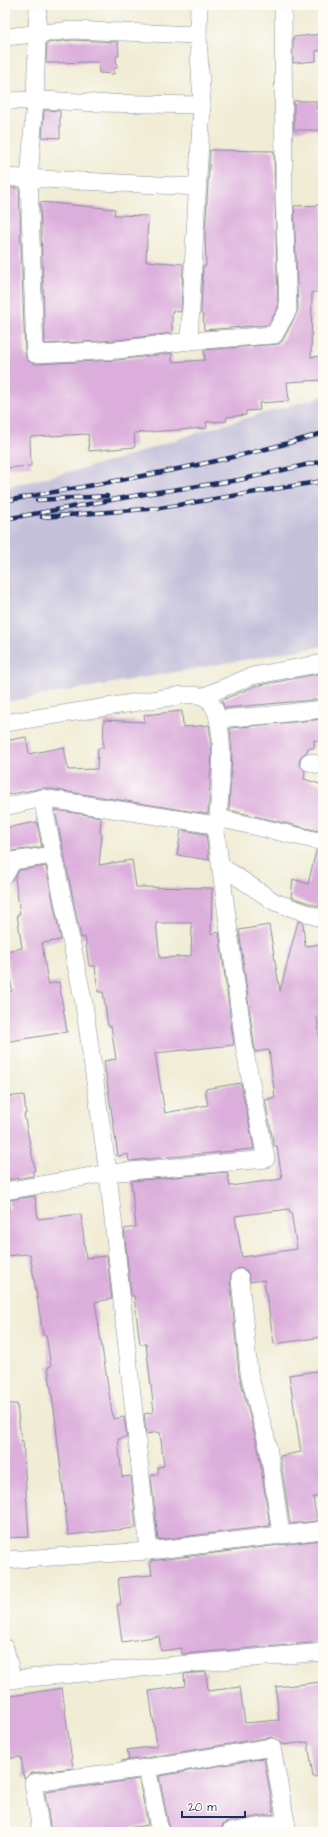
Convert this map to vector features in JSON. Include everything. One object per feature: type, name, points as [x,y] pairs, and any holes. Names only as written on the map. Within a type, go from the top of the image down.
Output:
[{"type":"street","points":[[38,5],[29,179],[35,354],[118,350],[189,341],[274,335],[288,310],[284,197],[283,5]]},
{"type":"street","points":[[189,341],[202,105],[198,35],[199,5]]},
{"type":"street","points":[[5,37],[72,30],[198,35]]},
{"type":"street","points":[[5,101],[34,100],[202,105]]},
{"type":"street","points":[[5,177],[197,186]]},
{"type":"street","points":[[5,723],[183,695],[204,696],[252,676],[323,663]]},
{"type":"street","points":[[5,1191],[108,1174],[266,1160],[245,1052],[216,821],[223,767],[218,719],[211,702],[204,696]]},
{"type":"street","points":[[218,719],[270,716],[323,709]]},
{"type":"street","points":[[42,798],[84,1004],[108,1174],[148,1551]]},
{"type":"street","points":[[5,807],[42,798],[216,821],[323,842]]},
{"type":"street","points":[[5,875],[13,861],[53,855]]},
{"type":"street","points":[[221,866],[275,902],[323,919]]},
{"type":"street","points":[[240,1278],[249,1373],[268,1446],[281,1534]]},
{"type":"street","points":[[5,1560],[148,1551],[323,1530]]},
{"type":"street","points":[[5,1648],[9,1680],[323,1652]]},
{"type":"street","points":[[42,1832],[33,1783],[147,1768],[272,1747],[287,1827],[230,1832]]},
{"type":"street","points":[[147,1768],[160,1832]]},
{"type":"shaded area","points":[[323,396],[323,646],[5,702],[5,488],[116,460],[205,430]]},
{"type":"building","points":[[323,34],[323,50],[316,51],[316,61],[293,63],[293,37]]},
{"type":"building","points":[[72,40],[118,42],[119,56],[116,56],[117,68],[114,68],[114,74],[99,73],[98,62],[46,63],[47,43]]},
{"type":"building","points":[[294,101],[316,101],[316,109],[323,109],[323,130],[294,130]]},
{"type":"building","points":[[44,110],[60,111],[60,138],[42,137]]},
{"type":"building","points":[[210,150],[274,151],[278,308],[268,325],[204,330],[203,314],[201,314],[203,266],[206,266],[205,234]]},
{"type":"building","points":[[5,188],[19,188],[25,354],[27,360],[35,364],[118,360],[172,353],[172,362],[205,360],[204,350],[279,344],[283,340],[298,310],[294,206],[323,205],[323,292],[312,292],[311,357],[323,356],[323,380],[287,382],[289,401],[259,403],[260,410],[246,411],[246,415],[226,417],[227,421],[206,422],[207,428],[134,433],[135,447],[89,451],[88,434],[30,437],[31,466],[5,468]]},
{"type":"building","points":[[40,202],[115,209],[114,215],[148,216],[146,261],[183,264],[181,312],[172,311],[172,333],[117,340],[45,344]]},
{"type":"building","points":[[323,673],[323,699],[225,708],[222,702],[222,700],[255,686]]},
{"type":"building","points":[[182,711],[183,727],[209,725],[212,753],[208,814],[44,788],[5,795],[5,741],[26,737],[29,754],[64,747],[68,770],[97,769],[98,748],[103,748],[104,720],[145,722],[144,715]]},
{"type":"building","points":[[323,719],[323,742],[314,740],[314,748],[308,748],[307,752],[302,755],[299,764],[305,771],[304,779],[323,785],[323,832],[229,810],[232,753],[230,728]]},
{"type":"building","points":[[55,810],[101,817],[100,833],[102,834],[99,865],[132,860],[136,887],[212,888],[211,934],[219,932],[234,1045],[155,1053],[165,1113],[208,1105],[205,1089],[241,1083],[254,1149],[129,1161],[128,1154],[118,1156],[104,1061],[116,1059],[111,1026],[108,1026],[103,992],[98,992],[95,966],[89,966],[85,937],[81,938]],"holes":[[[156,923],[192,923],[191,956],[160,958]]]},
{"type":"building","points":[[37,822],[42,847],[12,851],[5,855],[5,828]]},
{"type":"building","points":[[181,830],[206,834],[209,860],[177,855]]},
{"type":"building","points":[[316,851],[323,852],[323,908],[291,897],[293,879],[308,884]]},
{"type":"building","points":[[46,866],[61,940],[42,943],[48,984],[59,982],[67,1032],[5,1042],[5,992],[12,991],[6,951],[22,948],[17,914],[20,914],[15,878],[19,870]]},
{"type":"building","points":[[298,921],[303,923],[305,946],[323,944],[323,1016],[317,1017],[323,1062],[323,1337],[274,1344],[264,1280],[250,1282],[248,1273],[244,1269],[239,1268],[231,1274],[230,1279],[239,1374],[258,1448],[270,1526],[158,1540],[151,1475],[158,1474],[158,1467],[164,1466],[160,1432],[146,1434],[144,1414],[154,1412],[146,1344],[140,1344],[134,1296],[131,1296],[124,1229],[136,1227],[131,1181],[227,1172],[230,1186],[282,1179],[277,1146],[274,1146],[265,1100],[275,1098],[269,1050],[255,1052],[239,930],[269,925],[280,991]],"holes":[[[289,1209],[297,1249],[242,1257],[235,1216]]]},
{"type":"building","points":[[24,1095],[26,1114],[24,1114],[35,1170],[33,1171],[33,1176],[7,1180],[7,1177],[5,1177],[5,1097]]},
{"type":"building","points":[[35,1196],[38,1219],[81,1214],[86,1258],[107,1256],[112,1299],[95,1302],[113,1419],[124,1417],[127,1437],[118,1439],[122,1477],[131,1476],[136,1528],[68,1535],[48,1367],[51,1366],[46,1335],[43,1335],[30,1254],[5,1256],[5,1210],[10,1209],[9,1200]]},
{"type":"building","points":[[323,1370],[323,1496],[313,1497],[317,1521],[290,1524],[280,1456],[301,1452],[289,1375]]},
{"type":"building","points":[[5,1404],[17,1404],[21,1441],[23,1441],[29,1537],[5,1538]]},
{"type":"building","points":[[320,1540],[323,1541],[323,1642],[182,1654],[181,1648],[161,1651],[159,1636],[122,1642],[117,1605],[121,1604],[118,1578],[152,1575],[150,1561]]},
{"type":"building","points":[[206,1672],[208,1691],[240,1687],[245,1723],[279,1720],[276,1687],[321,1682],[323,1699],[323,1776],[313,1777],[308,1742],[282,1745],[279,1740],[271,1737],[146,1758],[121,1761],[129,1760],[127,1750],[157,1746],[149,1691],[185,1686],[184,1674]]},
{"type":"building","points":[[62,1688],[73,1768],[32,1773],[24,1779],[21,1757],[5,1759],[5,1697]]},
{"type":"building","points":[[264,1758],[274,1814],[228,1822],[223,1825],[220,1832],[170,1832],[159,1776]]},
{"type":"building","points":[[139,1779],[148,1825],[101,1832],[51,1832],[45,1792]]},
{"type":"railway","points":[[5,501],[205,463],[323,433]]},
{"type":"railway","points":[[5,519],[145,494],[239,480],[323,461]]},
{"type":"railway","points":[[42,517],[160,508],[323,481]]},
{"type":"railway","points":[[37,500],[107,496]]}]
